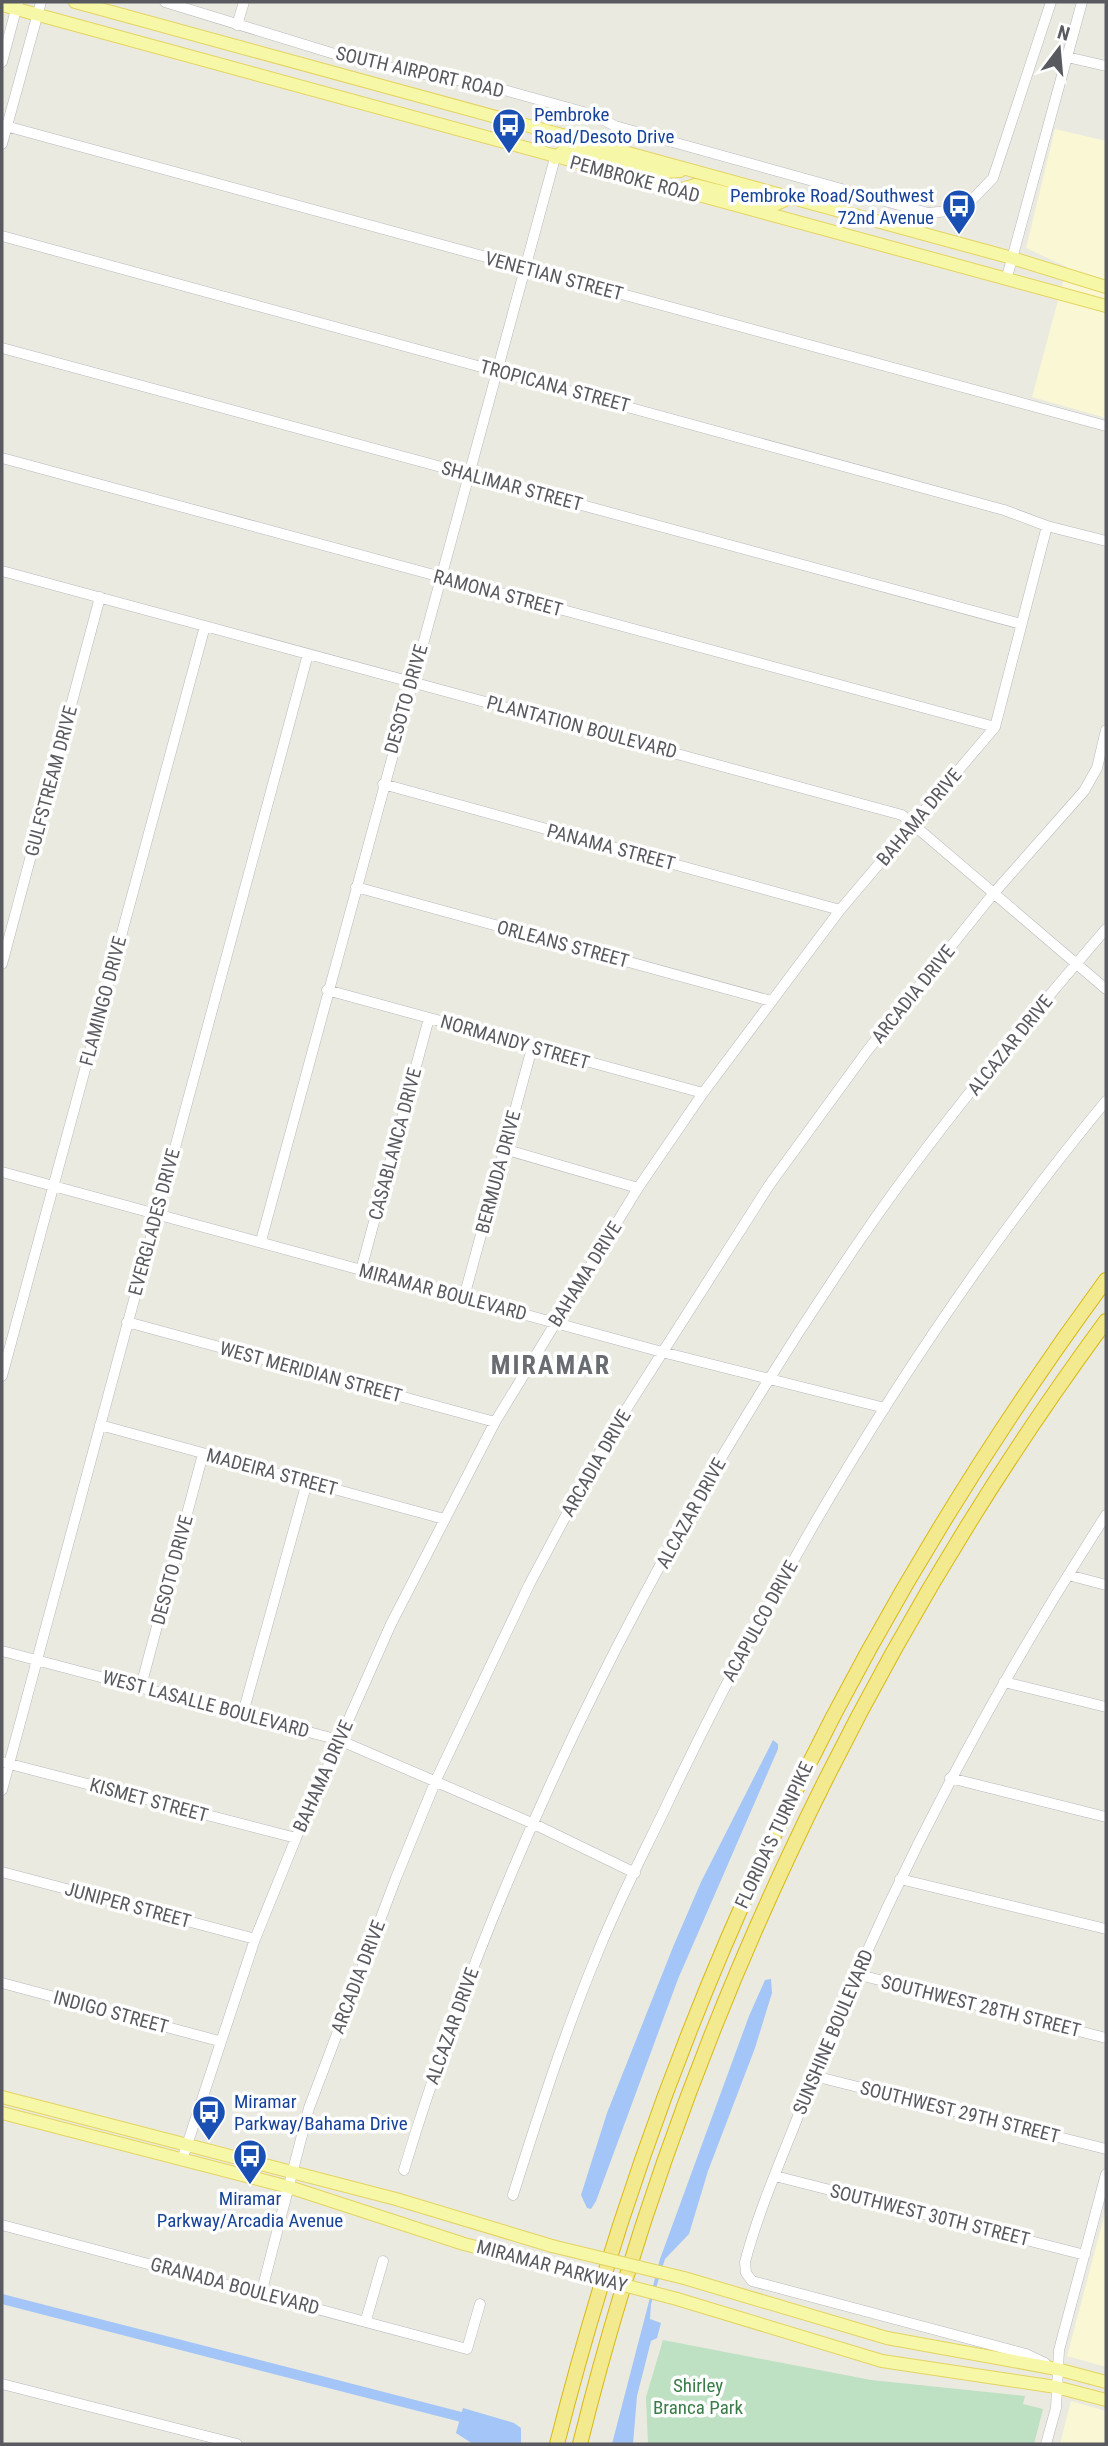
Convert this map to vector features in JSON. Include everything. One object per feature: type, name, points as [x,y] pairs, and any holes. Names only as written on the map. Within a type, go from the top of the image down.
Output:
[{"type":"highway","name":"FLORIDA'S TURNPIKE","points":[[557,2444],[593,2305],[638,2164],[704,1990],[767,1847],[849,1684],[935,1534],[1003,1427],[1106,1280]]},
{"type":"highway","name":"FLORIDA'S TURNPIKE","points":[[580,2444],[613,2323],[664,2165],[734,1982],[792,1851],[865,1706],[933,1584],[1022,1442],[1106,1321]]},
{"type":"main road","name":"PEMBROKE ROAD","points":[[75,2],[1012,258],[1106,287]]},
{"type":"main road","name":"PEMBROKE ROAD","points":[[2,5],[17,5],[38,15],[555,158],[1007,277],[1106,306]]},
{"type":"main road","points":[[555,158],[562,152],[575,150],[662,172],[690,171]]},
{"type":"main road","points":[[679,190],[695,185],[774,205],[790,198]]},
{"type":"main road","name":"MIRAMAR PARKWAY","points":[[2,2097],[293,2172],[552,2246],[684,2278],[887,2338],[1057,2369],[1106,2382]]},
{"type":"main road","name":"MIRAMAR PARKWAY","points":[[2,2113],[289,2188],[464,2244],[677,2299],[882,2361],[1056,2388],[1106,2400]]},
{"type":"street","points":[[2,144],[4,126],[41,2]]},
{"type":"street","name":"SOUTH AIRPORT ROAD","points":[[165,2],[383,67],[486,85],[906,209],[928,213],[959,207],[979,194],[997,169],[1051,2]]},
{"type":"street","points":[[237,25],[244,2]]},
{"type":"street","points":[[1007,277],[1082,2]]},
{"type":"street","points":[[2,62],[17,5]]},
{"type":"street","points":[[1067,57],[1106,66]]},
{"type":"street","name":"VENETIAN STREET","points":[[4,126],[1106,426]]},
{"type":"street","name":"DESOTO DRIVE","points":[[261,1241],[467,474],[555,158]]},
{"type":"street","name":"TROPICANA STREET","points":[[2,236],[1004,510],[1047,526],[1106,541]]},
{"type":"street","name":"SHALIMAR STREET","points":[[2,348],[1021,624]]},
{"type":"street","name":"RAMONA STREET","points":[[2,458],[995,727]]},
{"type":"street","name":"BAHAMA DRIVE","points":[[183,2160],[219,2041],[255,1939],[296,1838],[391,1624],[495,1422],[638,1188],[703,1093],[840,910],[995,727],[1047,526]]},
{"type":"street","name":"PLANTATION BOULEVARD","points":[[2,571],[902,815],[1106,989]]},
{"type":"street","name":"GULFSTREAM DRIVE","points":[[2,964],[100,597]]},
{"type":"street","name":"FLAMINGO DRIVE","points":[[2,1376],[205,626]]},
{"type":"street","name":"EVERGLADES DRIVE","points":[[2,1790],[5,1763],[37,1660],[308,654]]},
{"type":"street","name":"ARCADIA DRIVE","points":[[261,2294],[309,2108],[351,1991],[436,1780],[529,1585],[604,1444],[770,1184],[867,1051],[993,894],[1084,791],[1097,768],[1106,730]]},
{"type":"street","name":"PANAMA STREET","points":[[383,784],[840,910]]},
{"type":"street","name":"ORLEANS STREET","points":[[356,887],[771,1002]]},
{"type":"street","name":"ALCAZAR DRIVE","points":[[404,2170],[435,2067],[494,1916],[621,1639],[770,1378],[861,1238],[961,1105],[1106,929]]},
{"type":"street","name":"NORMANDY STREET","points":[[327,990],[703,1093]]},
{"type":"street","name":"CASABLANCA DRIVE","points":[[361,1270],[429,1018]]},
{"type":"street","name":"BERMUDA DRIVE","points":[[464,1297],[532,1048]]},
{"type":"street","name":"ACAPULCO DRIVE","points":[[513,2195],[556,2058],[599,1949],[721,1691],[834,1489],[885,1408],[953,1304],[1106,1101]]},
{"type":"street","points":[[504,1149],[638,1188]]},
{"type":"street","name":"MIRAMAR BOULEVARD","points":[[2,1172],[662,1352],[885,1408]]},
{"type":"street","name":"WEST MERIDIAN STREET","points":[[127,1322],[495,1422]]},
{"type":"street","name":"MADEIRA STREET","points":[[100,1425],[444,1519]]},
{"type":"street","name":"DESOTO DRIVE","points":[[141,1686],[203,1454]]},
{"type":"street","points":[[243,1713],[307,1482]]},
{"type":"street","name":"SUNSHINE BOULEVARD","points":[[1057,2369],[1026,2354],[752,2281],[746,2273],[745,2262],[814,2076],[856,1974],[900,1879],[950,1778],[1004,1682],[1106,1516]]},
{"type":"street","points":[[1068,1575],[1106,1585]]},
{"type":"street","name":"WEST LASALLE BOULEVARD","points":[[2,1651],[339,1740],[534,1824],[635,1873]]},
{"type":"street","points":[[1004,1682],[1106,1707]]},
{"type":"street","name":"KISMET STREET","points":[[5,1763],[296,1838]]},
{"type":"street","points":[[950,1778],[1106,1817]]},
{"type":"street","name":"JUNIPER STREET","points":[[2,1872],[255,1939]]},
{"type":"street","points":[[900,1879],[1106,1929]]},
{"type":"street","name":"SOUTHWEST 28TH STREET","points":[[856,1974],[1106,2038]]},
{"type":"street","name":"INDIGO STREET","points":[[2,1983],[219,2041]]},
{"type":"street","name":"SOUTHWEST 29TH STREET","points":[[814,2076],[1106,2149]]},
{"type":"street","points":[[1046,2444],[1056,2408],[1057,2369],[1106,2174]]},
{"type":"street","name":"SOUTHWEST 30TH STREET","points":[[775,2176],[1085,2255]]},
{"type":"street","name":"GRANADA BOULEVARD","points":[[2,2225],[467,2349],[480,2304]]},
{"type":"street","points":[[366,2320],[383,2261]]},
{"type":"street","points":[[2,2384],[237,2444]]},
{"type":"shaded area","points":[[1055,129],[1106,141],[1106,418],[1032,397],[1067,267],[1026,248]]},
{"type":"shaded area","points":[[1106,2209],[1106,2367],[1067,2356]]},
{"type":"shaded area","points":[[1071,2401],[1106,2411],[1106,2444],[1060,2444]]},
{"type":"green space","name":"Shirley Branca Park","points":[[663,2340],[871,2380],[1025,2396],[1023,2404],[1043,2409],[1034,2444],[648,2444],[646,2397]]},
{"type":"water","points":[[773,1740],[778,1744],[778,1749],[678,1979],[596,2201],[591,2209],[587,2208],[581,2195],[607,2113],[701,1882]]},
{"type":"water","points":[[771,1979],[772,1993],[755,2048],[708,2171],[689,2234],[665,2259],[651,2304],[650,2319],[661,2323],[657,2338],[651,2341],[637,2396],[633,2444],[612,2444],[660,2259],[749,2016],[765,1980]]},
{"type":"water","points":[[463,2408],[514,2423],[521,2428],[521,2444],[473,2444],[456,2433]]},
{"type":"waterway","points":[[2,2299],[473,2420]]},
{"type":"place","name":"Pembroke Road/Desoto Drive","points":[[509,155]]},
{"type":"place","name":"Pembroke Road/Southwest 72nd Avenue","points":[[959,236]]},
{"type":"place","name":"Miramar Parkway/Bahama Drive","points":[[209,2142]]},
{"type":"place","name":"Miramar Parkway/Arcadia Avenue","points":[[250,2186]]},
{"type":"district","name":"MIRAMAR","points":[[551,1365]]}]
